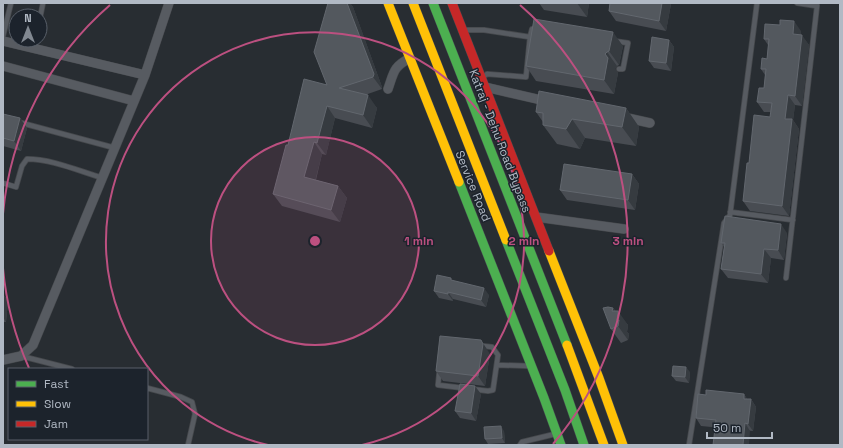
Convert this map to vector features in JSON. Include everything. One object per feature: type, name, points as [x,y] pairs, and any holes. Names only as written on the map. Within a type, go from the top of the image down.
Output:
[{"type":"main road","name":"Service Road","points":[[388,3],[532,366],[561,445]]},
{"type":"main road","points":[[413,3],[565,390],[584,445]]},
{"type":"main road","name":"Katraj - Dehu Road Bypass","points":[[433,3],[582,384],[604,445]]},
{"type":"main road","points":[[452,3],[624,445]]},
{"type":"street","points":[[3,360],[21,356],[33,345],[145,75],[169,3]]},
{"type":"street","points":[[48,48],[145,75]]},
{"type":"street","points":[[388,89],[396,68],[410,58]]},
{"type":"street","points":[[3,66],[134,101]]},
{"type":"street","points":[[485,87],[555,103]]},
{"type":"street","points":[[614,115],[650,123]]},
{"type":"street","points":[[536,218],[624,229]]},
{"type":"lane","points":[[3,36],[11,3]]},
{"type":"lane","points":[[689,445],[724,223],[730,216],[757,3]]},
{"type":"lane","points":[[786,278],[817,4],[797,3]]},
{"type":"lane","points":[[481,78],[487,74],[526,77],[532,29],[540,29]]},
{"type":"lane","points":[[462,30],[484,30],[530,37]]},
{"type":"lane","points":[[606,39],[628,43],[623,69],[619,69]]},
{"type":"lane","points":[[10,120],[115,148]]},
{"type":"lane","points":[[3,183],[16,187],[22,166],[26,159],[55,164],[103,178]]},
{"type":"lane","points":[[730,212],[793,220]]},
{"type":"lane","points":[[447,342],[492,347],[498,354],[497,364],[493,390],[491,391],[438,385],[442,346],[444,343],[447,342]]},
{"type":"lane","points":[[21,356],[68,368]]},
{"type":"lane","points":[[497,364],[532,366]]},
{"type":"lane","points":[[148,388],[181,397],[192,402],[195,414],[188,445]]},
{"type":"lane","points":[[520,445],[522,442],[557,434]]},
{"type":"building","points":[[328,3],[347,3],[374,74],[373,77],[339,88],[368,95],[363,115],[327,106],[317,143],[314,142],[304,177],[338,186],[331,210],[273,194],[286,145],[288,145],[304,79],[327,85],[314,52]]},
{"type":"building","points":[[610,3],[662,3],[659,21],[609,11]]},
{"type":"building","points":[[534,19],[613,32],[609,51],[605,54],[608,58],[604,80],[526,66]]},
{"type":"building","points":[[780,20],[794,21],[793,34],[802,35],[795,96],[788,95],[785,119],[792,119],[782,206],[743,201],[754,115],[770,117],[772,103],[757,102],[759,88],[764,88],[766,69],[761,69],[762,58],[767,59],[769,39],[764,39],[765,24],[780,25]]},
{"type":"building","points":[[652,37],[669,40],[666,63],[649,61]]},
{"type":"building","points":[[539,91],[626,108],[622,127],[572,119],[566,129],[543,125],[543,113],[536,112]]},
{"type":"building","points":[[3,114],[20,118],[14,141],[3,138]]},
{"type":"building","points":[[564,164],[632,174],[628,200],[560,190]]},
{"type":"building","points":[[725,216],[781,224],[778,250],[764,249],[761,274],[721,269],[725,243],[721,243]]},
{"type":"building","points":[[437,275],[484,288],[481,300],[448,292],[448,294],[434,291]]},
{"type":"building","points":[[603,308],[613,308],[612,311],[618,311],[618,326],[611,329]]},
{"type":"building","points":[[440,336],[481,340],[483,344],[478,376],[436,371]]},
{"type":"building","points":[[673,366],[686,367],[685,377],[672,376]]},
{"type":"building","points":[[460,384],[475,386],[471,413],[455,411]]},
{"type":"building","points":[[706,390],[744,394],[744,399],[751,399],[748,424],[745,423],[743,445],[713,445],[716,420],[696,418],[698,394],[706,395]]},
{"type":"building","points":[[501,426],[502,438],[485,439],[484,427]]},
{"type":"traffic: fast","points":[[433,3],[567,345]]},
{"type":"traffic: fast","points":[[459,182],[561,445]]},
{"type":"traffic: fast","points":[[506,240],[565,390],[584,445]]},
{"type":"traffic: slow","points":[[388,3],[459,182]]},
{"type":"traffic: slow","points":[[413,3],[506,240]]},
{"type":"traffic: slow","points":[[549,251],[599,378],[623,445]]},
{"type":"traffic: slow","points":[[567,345],[604,445]]},
{"type":"traffic: jam","points":[[452,3],[549,251]]}]
